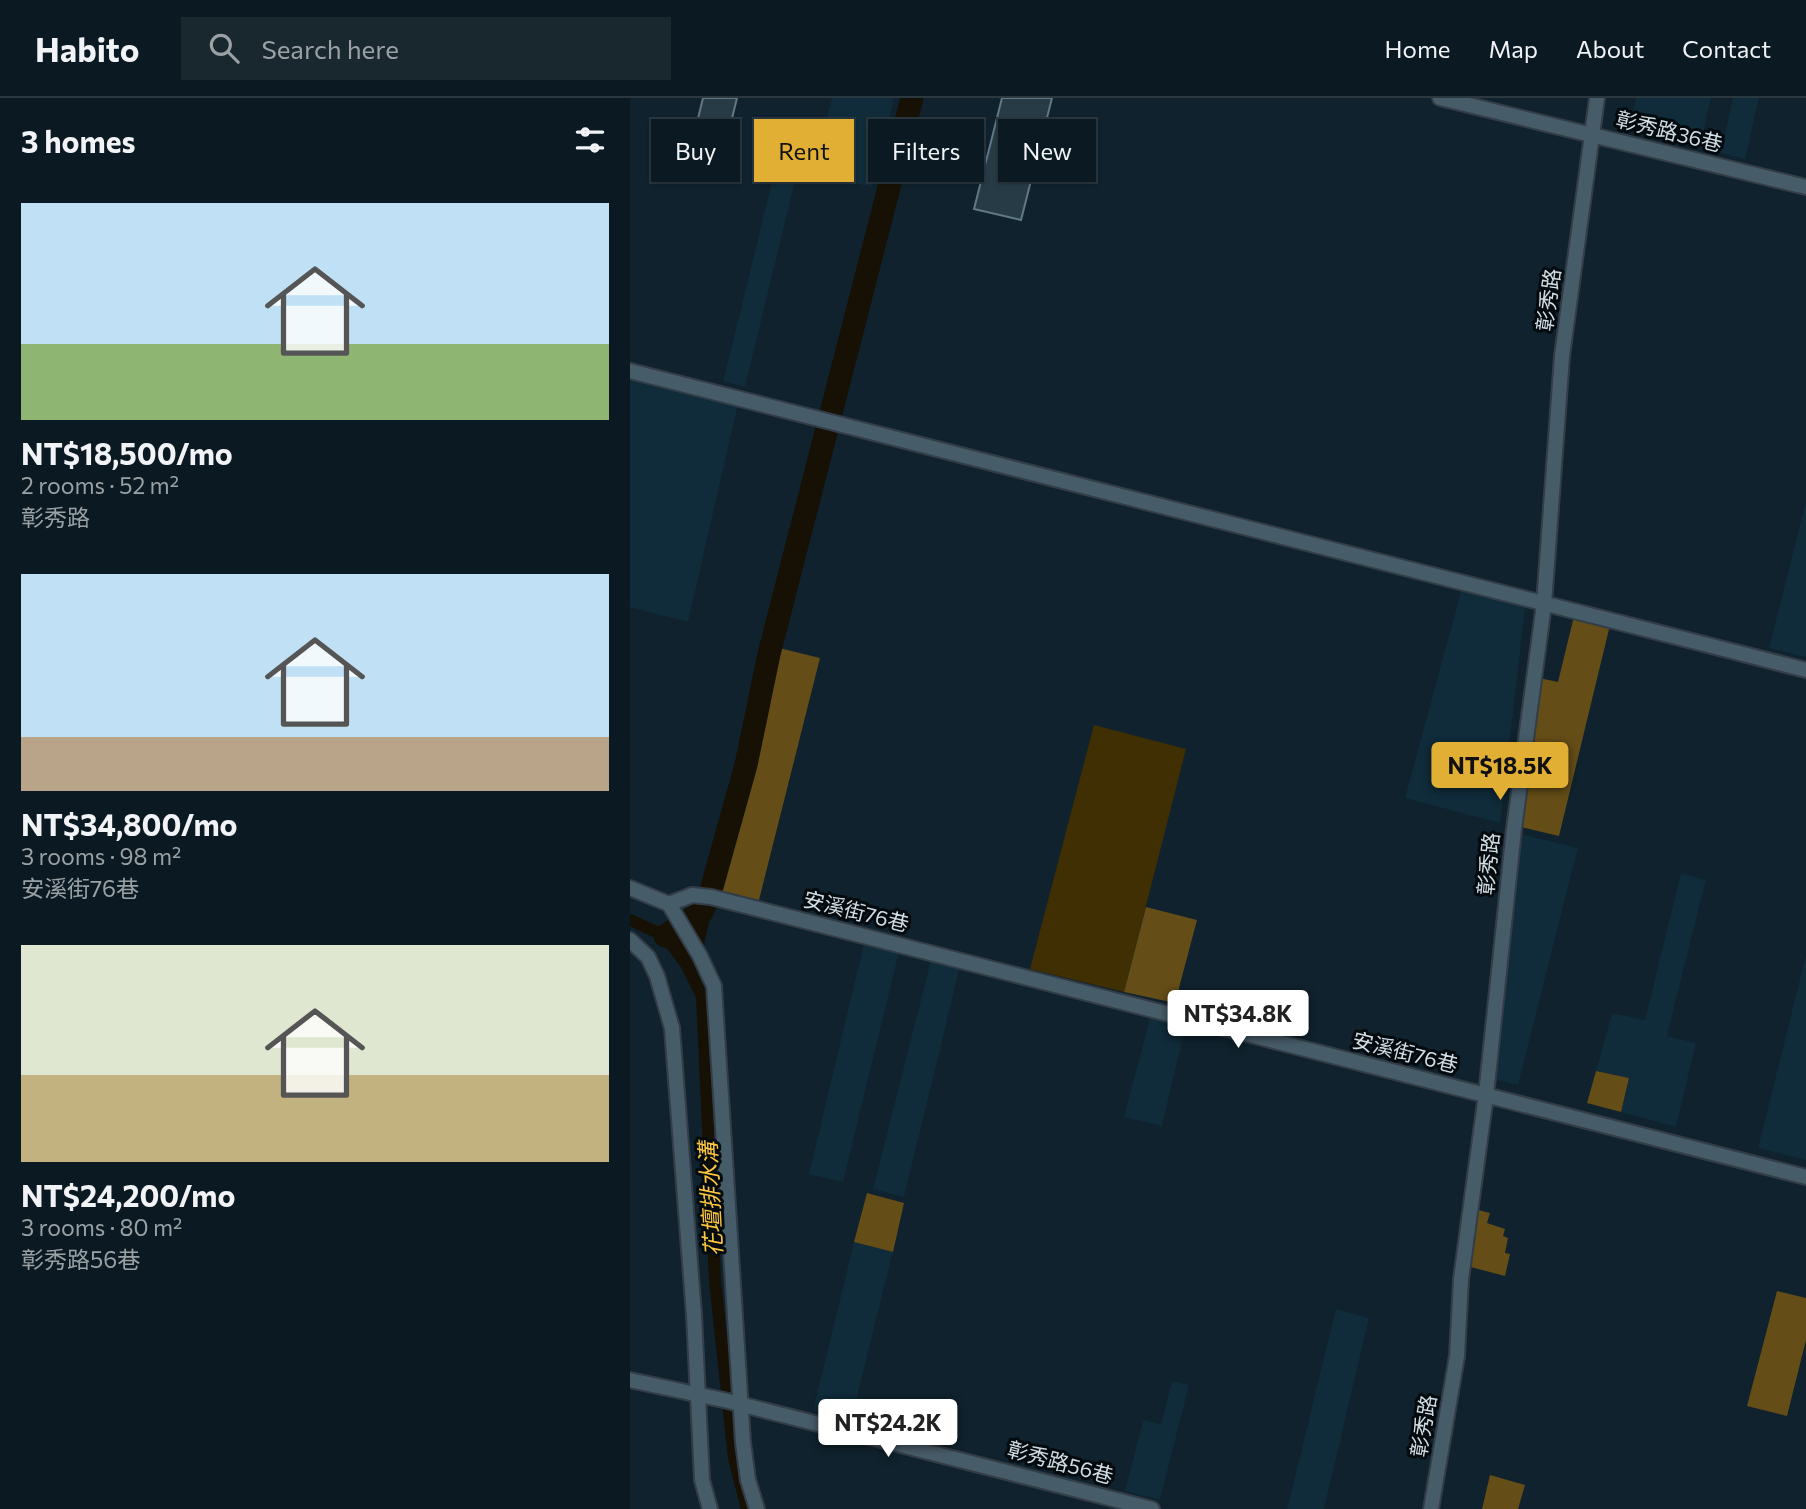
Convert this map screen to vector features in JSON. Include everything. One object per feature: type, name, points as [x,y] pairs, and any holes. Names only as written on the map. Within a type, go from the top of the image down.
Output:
[{"type":"street","name":"彰秀路36巷","points":[[1440,98],[1806,187]]},
{"type":"street","name":"彰秀路","points":[[1431,1509],[1457,1356],[1461,1279],[1486,1095],[1514,830],[1544,604],[1562,356],[1597,98]]},
{"type":"street","points":[[630,371],[1806,670]]},
{"type":"street","points":[[630,888],[668,904],[700,956],[714,986],[723,1161],[741,1404],[748,1480],[757,1509]]},
{"type":"street","name":"安溪街76巷","points":[[668,904],[692,895],[711,897],[1806,1177]]},
{"type":"street","points":[[630,940],[648,957],[657,976],[671,1028],[699,1394],[702,1480],[710,1509]]},
{"type":"street","name":"彰秀路56巷","points":[[630,1380],[741,1404],[1152,1509]]},
{"type":"shaded area","points":[[832,98],[894,98],[889,119],[868,119],[868,182],[873,182],[872,187],[851,182],[854,182],[854,119],[827,119]]},
{"type":"shaded area","points":[[1636,98],[1711,98],[1700,148],[1628,130]]},
{"type":"shaded area","points":[[1733,98],[1759,98],[1745,159],[1721,153]]},
{"type":"shaded area","points":[[772,182],[795,182],[745,387],[723,381]]},
{"type":"shaded area","points":[[630,377],[738,404],[688,622],[630,607]]},
{"type":"shaded area","points":[[1806,501],[1806,657],[1769,648]]},
{"type":"shaded area","points":[[1463,584],[1523,602],[1525,609],[1500,823],[1405,798]]},
{"type":"shaded area","points":[[1575,612],[1611,621],[1559,836],[1517,826],[1534,677],[1558,682]]},
{"type":"shaded area","points":[[775,647],[820,658],[759,900],[714,889]]},
{"type":"shaded area","points":[[1094,725],[1186,749],[1124,992],[1030,969]]},
{"type":"shaded area","points":[[1517,833],[1578,848],[1518,1085],[1486,1077]]},
{"type":"shaded area","points":[[1681,873],[1706,880],[1667,1036],[1696,1043],[1676,1127],[1621,1112],[1629,1078],[1596,1071],[1612,1013],[1645,1020]]},
{"type":"shaded area","points":[[710,894],[715,896],[695,984],[698,1001],[686,964],[665,936],[702,912]]},
{"type":"shaded area","points":[[1146,907],[1197,920],[1175,1003],[1124,992]]},
{"type":"shaded area","points":[[865,939],[900,948],[843,1182],[809,1174]]},
{"type":"shaded area","points":[[1806,955],[1806,1160],[1758,1148]]},
{"type":"shaded area","points":[[932,956],[961,963],[904,1197],[873,1189]]},
{"type":"shaded area","points":[[1152,1010],[1187,1019],[1162,1126],[1124,1117]]},
{"type":"shaded area","points":[[1596,1071],[1629,1078],[1621,1112],[1587,1103]]},
{"type":"shaded area","points":[[867,1193],[904,1203],[893,1252],[854,1242]]},
{"type":"shaded area","points":[[1471,1208],[1490,1213],[1487,1223],[1505,1229],[1503,1236],[1508,1238],[1505,1253],[1510,1254],[1505,1276],[1463,1265]]},
{"type":"shaded area","points":[[854,1242],[893,1252],[851,1421],[813,1411]]},
{"type":"shaded area","points":[[1777,1291],[1806,1298],[1806,1340],[1787,1416],[1747,1406]]},
{"type":"shaded area","points":[[1336,1309],[1369,1318],[1324,1509],[1287,1509]]},
{"type":"shaded area","points":[[1172,1381],[1189,1385],[1160,1500],[1125,1491],[1143,1420],[1161,1424]]},
{"type":"shaded area","points":[[1490,1475],[1525,1485],[1518,1509],[1482,1509]]},
{"type":"building","points":[[703,98],[737,98],[732,119],[698,119]]},
{"type":"building","points":[[1002,98],[1052,98],[1047,119],[998,119],[998,182],[1031,182],[1021,220],[974,209],[981,182],[984,182],[984,169]]},
{"type":"waterway","points":[[665,936],[702,912],[710,894],[746,765],[769,654],[912,98]]},
{"type":"waterway","name":"花壇排水溝","points":[[630,920],[665,936],[686,964],[702,996],[715,1281],[734,1458],[747,1509]]}]
